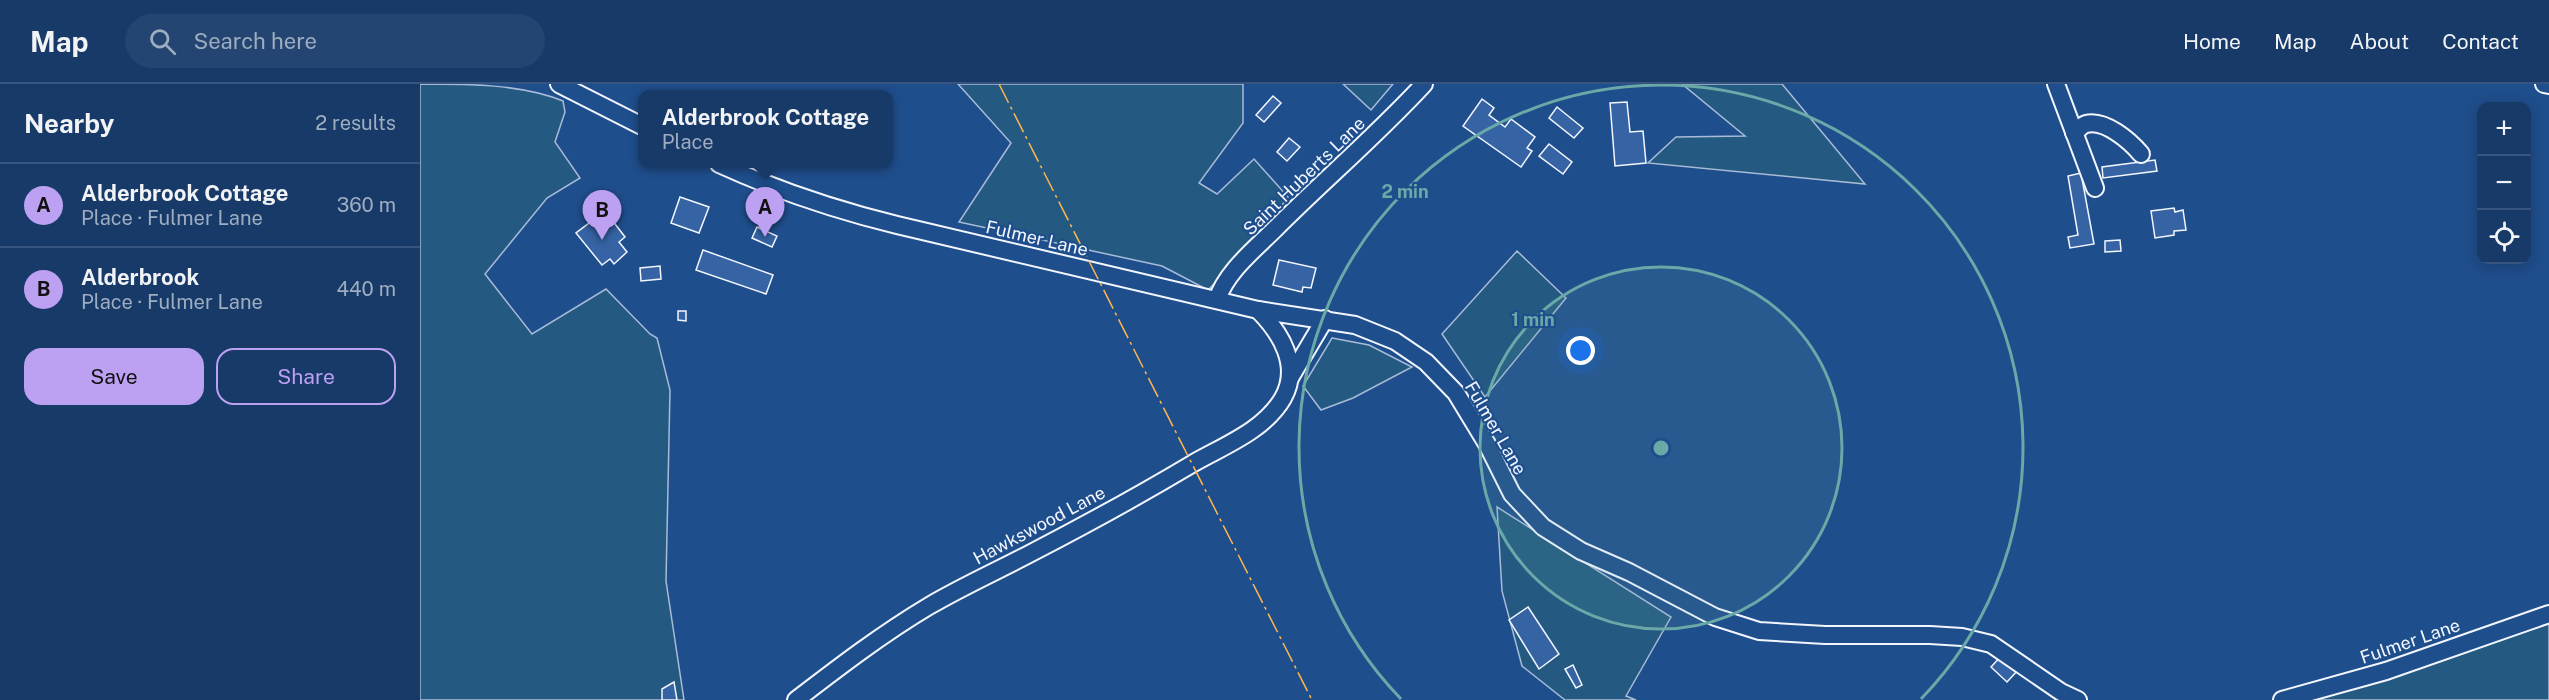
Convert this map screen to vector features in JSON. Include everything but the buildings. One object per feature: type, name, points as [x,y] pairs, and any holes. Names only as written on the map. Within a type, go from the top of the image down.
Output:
[{"type":"street","points":[[559,84],[578,88],[638,124]]},
{"type":"street","name":"Saint Huberts Lane","points":[[1217,300],[1228,278],[1389,122],[1424,84]]},
{"type":"street","points":[[2544,84],[2549,85]]},
{"type":"street","points":[[2058,90],[2095,188]]},
{"type":"street","points":[[2074,133],[2086,124],[2096,124],[2131,143],[2141,154]]},
{"type":"street","name":"Fulmer Lane","points":[[729,168],[789,193],[847,213],[1258,310],[1355,325],[1395,341],[1426,362],[1456,393],[1487,444],[1512,494],[1543,527],[1581,551],[1629,572],[1715,617],[1759,631],[1825,635],[1930,635],[1962,637],[1991,644],[2061,692],[2078,700]]},
{"type":"street","points":[[1258,310],[1273,327],[1285,346],[1290,379]]},
{"type":"street","name":"Hawkswood Lane","points":[[796,700],[892,629],[930,606],[1083,526],[1241,437],[1272,413],[1325,319]]},
{"type":"street","name":"Fulmer Lane","points":[[2282,700],[2386,671],[2549,614]]},
{"type":"shaded area","points":[[420,84],[512,88],[547,95],[563,101],[565,112],[555,142],[580,178],[547,198],[485,274],[532,334],[606,289],[650,334],[657,338],[670,390],[666,581],[684,700],[420,700]]},
{"type":"shaded area","points":[[958,84],[1243,84],[1243,123],[1199,183],[1217,194],[1254,159],[1288,197],[1250,247],[1208,290],[1162,266],[959,222],[1011,143]]},
{"type":"shaded area","points":[[1343,84],[1393,84],[1371,110]]},
{"type":"shaded area","points":[[1682,84],[1782,84],[1865,184],[1648,163],[1676,137],[1745,136]]},
{"type":"shaded area","points":[[1517,251],[1566,298],[1485,397],[1442,334]]},
{"type":"shaded area","points":[[1332,338],[1369,345],[1412,367],[1353,398],[1321,410],[1303,386]]},
{"type":"shaded area","points":[[1497,507],[1671,617],[1626,696],[1636,700],[1565,700],[1522,666],[1502,591]]},
{"type":"shaded area","points":[[2549,624],[2549,700],[2307,700]]},
{"type":"power","points":[[999,84],[1312,700]]},
{"type":"place","name":"Alderbrook Cottage","points":[[765,237]]},
{"type":"place","name":"Alderbrook","points":[[602,240]]}]
